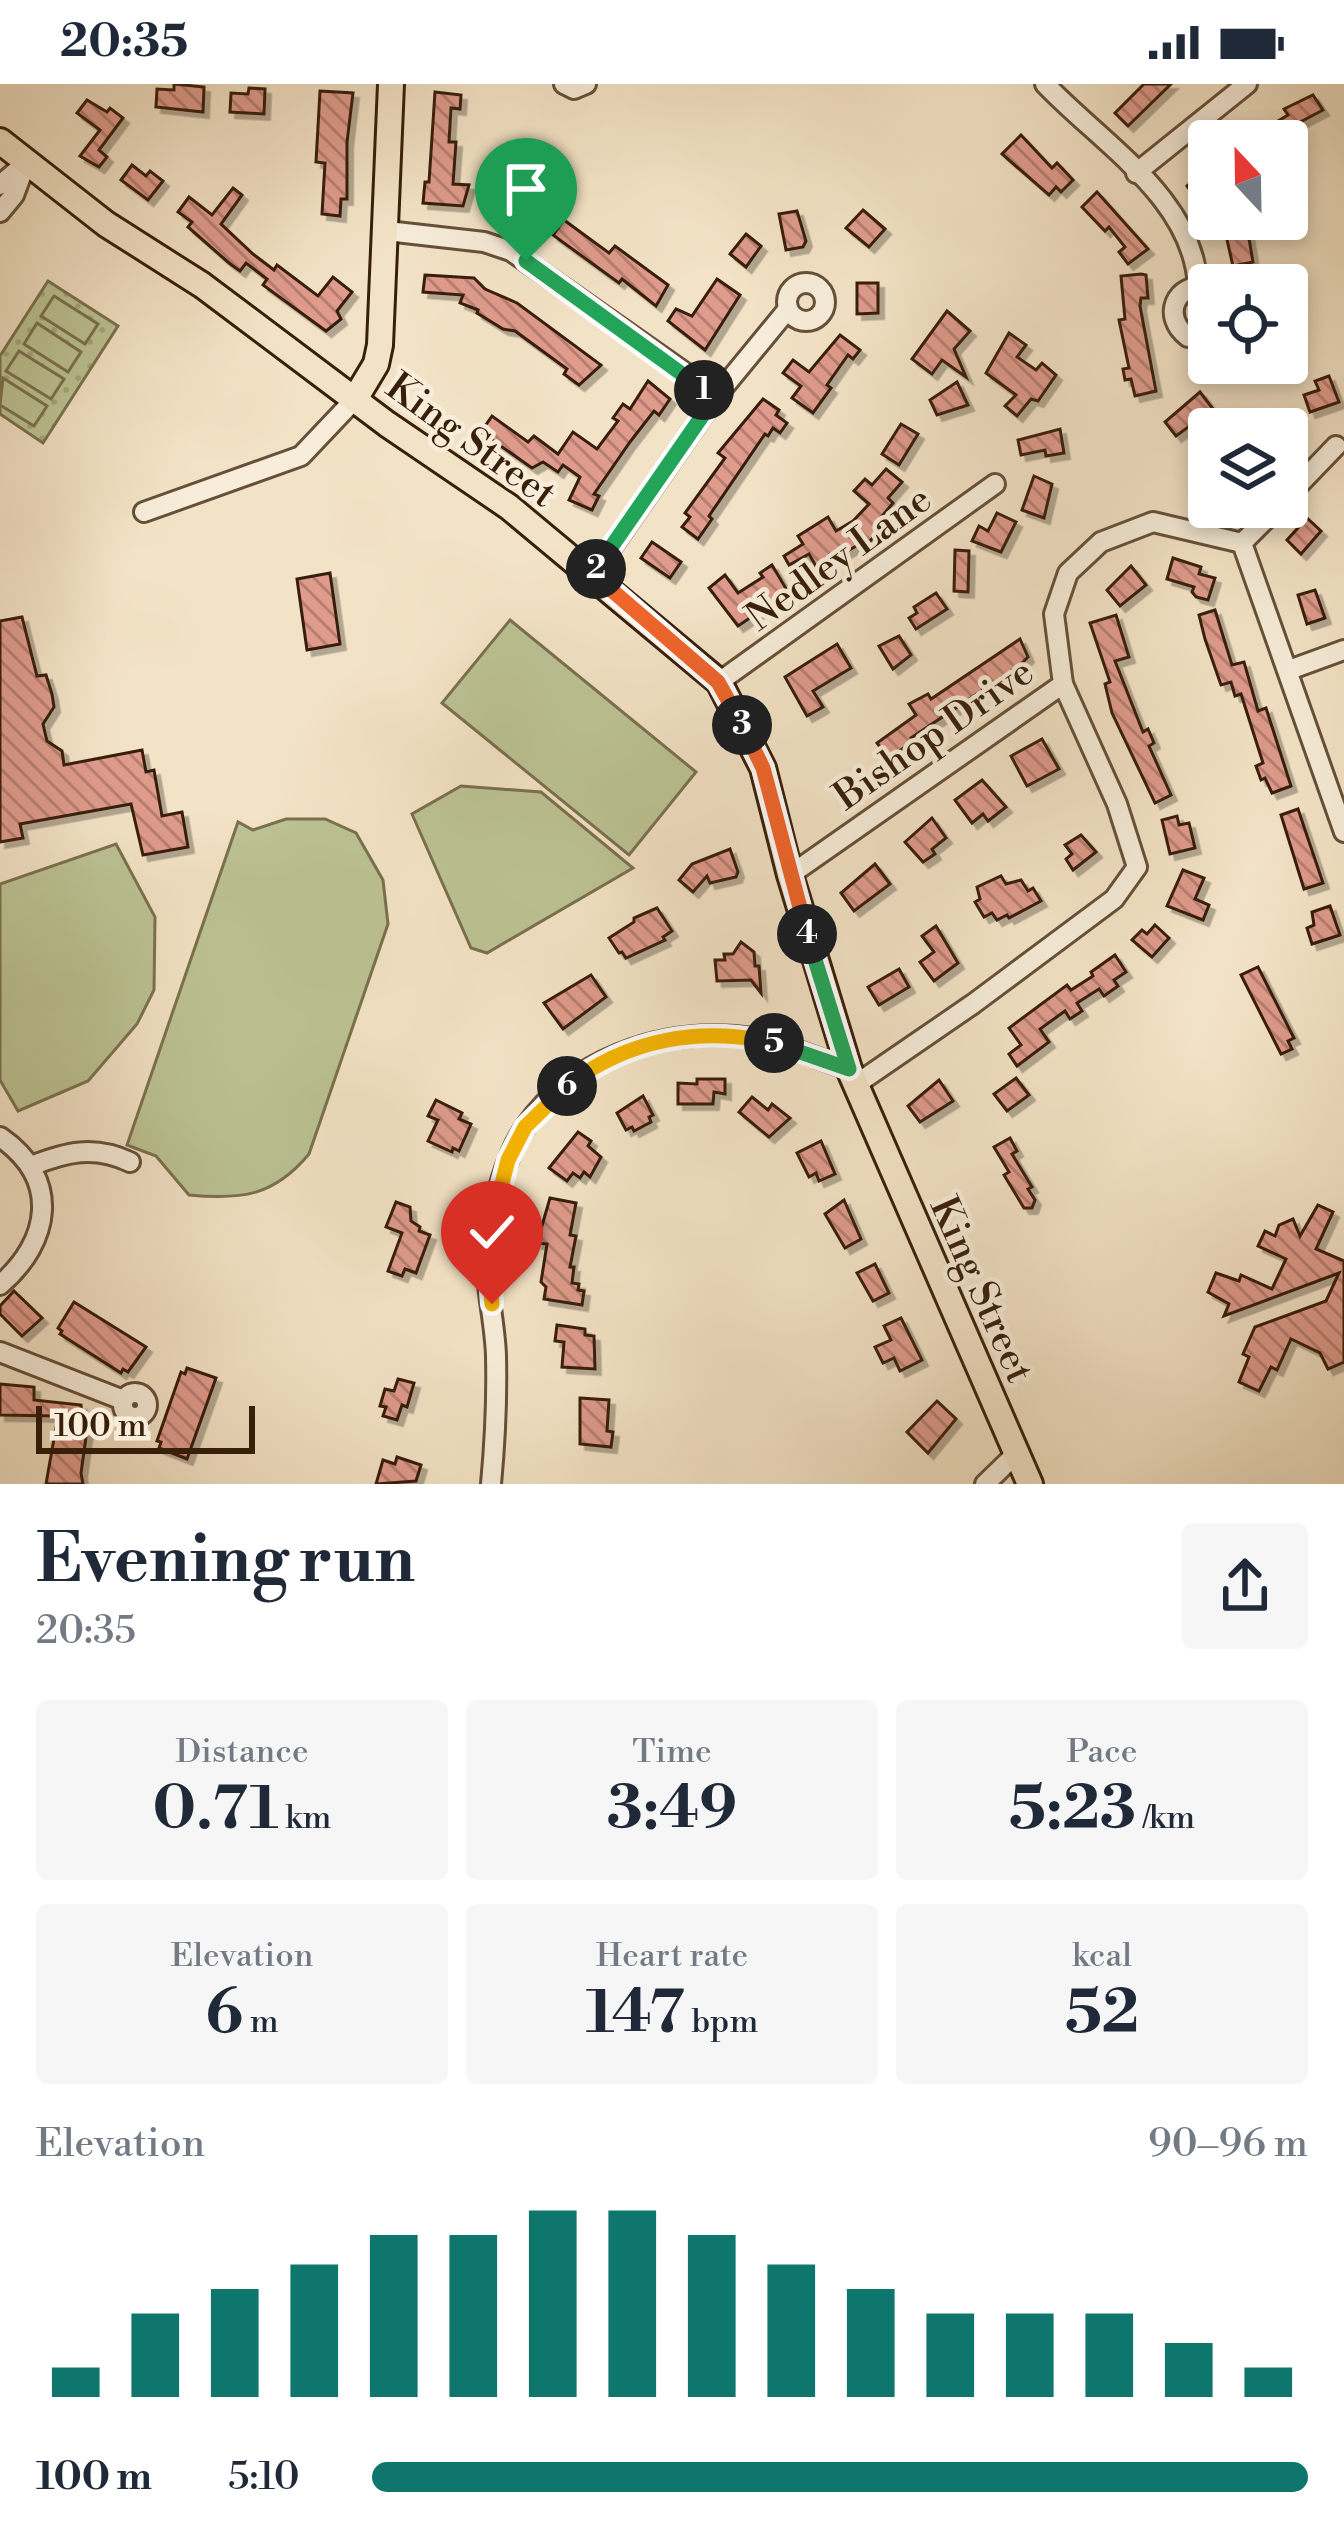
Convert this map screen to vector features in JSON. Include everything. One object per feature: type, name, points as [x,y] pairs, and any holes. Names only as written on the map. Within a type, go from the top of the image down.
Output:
[{"type":"main road","points":[[355,399],[376,364],[380,345],[391,84]]},
{"type":"main road","name":"King Street","points":[[0,141],[106,224],[202,285],[509,507],[718,682],[763,768],[790,875],[852,1077],[1030,1484]]},
{"type":"street","points":[[564,84],[574,88],[586,84]]},
{"type":"street","points":[[1045,84],[1136,172],[1184,230],[1197,264]]},
{"type":"street","points":[[1136,172],[1247,84]]},
{"type":"street","points":[[0,185],[26,163]]},
{"type":"street","points":[[0,212],[14,195],[26,163]]},
{"type":"street","points":[[386,231],[484,242],[511,251],[684,372],[714,399]]},
{"type":"street","points":[[1188,291],[1180,294],[1172,311],[1188,337]]},
{"type":"street","points":[[593,574],[714,399],[788,309]]},
{"type":"street","points":[[144,512],[301,456],[355,399]]},
{"type":"street","points":[[1308,475],[1336,446]]},
{"type":"street","name":"Nedley Lane","points":[[718,682],[995,484]]},
{"type":"street","name":"Bishop Drive","points":[[790,875],[1063,684],[1054,614],[1068,573],[1101,542],[1153,522],[1242,543]]},
{"type":"street","points":[[1257,528],[1242,543],[1344,832]]},
{"type":"street","points":[[1289,670],[1344,650]]},
{"type":"street","points":[[491,1484],[496,1356],[487,1242],[508,1160],[525,1127],[586,1071],[622,1051],[661,1039],[735,1036],[771,1042],[852,1077],[1114,899],[1137,867],[1117,804],[1063,684]]},
{"type":"street","points":[[0,1285],[18,1269],[40,1226],[44,1206],[31,1166],[2,1145]]},
{"type":"street","points":[[31,1166],[72,1152],[97,1150],[130,1162]]},
{"type":"street","points":[[0,1352],[123,1400]]},
{"type":"street","points":[[986,1484],[1016,1454]]},
{"type":"green space","points":[[48,281],[118,326],[43,443],[0,414],[0,356]]},
{"type":"green space","points":[[54,296],[98,324],[85,344],[41,316]]},
{"type":"green space","points":[[37,323],[81,352],[68,372],[24,344]]},
{"type":"green space","points":[[19,351],[64,379],[51,399],[6,371]]},
{"type":"green space","points":[[3,378],[47,406],[34,426],[0,405]]},
{"type":"green space","points":[[510,620],[696,772],[629,855],[442,703]]},
{"type":"green space","points":[[461,786],[541,792],[633,868],[487,953],[471,948],[412,814]]},
{"type":"green space","points":[[286,819],[325,819],[356,833],[383,880],[388,924],[309,1154],[283,1179],[256,1192],[225,1197],[189,1195],[156,1156],[127,1145],[238,822],[253,830]]},
{"type":"green space","points":[[116,844],[155,917],[154,990],[137,1024],[88,1081],[18,1111],[0,1080],[0,884]]},
{"type":"building","points":[[174,84],[204,87],[203,112],[156,107],[157,89],[174,90]]},
{"type":"building","points":[[1144,84],[1171,84],[1128,126],[1115,113]]},
{"type":"building","points":[[249,88],[265,89],[264,114],[230,112],[231,93],[248,94]]},
{"type":"building","points":[[320,91],[353,93],[347,199],[341,199],[340,216],[322,214],[325,163],[316,162]]},
{"type":"building","points":[[435,92],[461,95],[460,109],[451,108],[449,142],[456,142],[453,184],[469,185],[463,206],[423,203],[425,182],[429,182]]},
{"type":"building","points":[[1313,95],[1323,110],[1304,120],[1280,120],[1288,115],[1284,109]]},
{"type":"building","points":[[87,100],[123,118],[99,150],[107,157],[99,167],[80,156],[100,130],[77,113]]},
{"type":"building","points":[[1021,135],[1052,168],[1057,163],[1073,180],[1061,192],[1056,187],[1049,195],[1002,154]]},
{"type":"building","points":[[132,165],[163,181],[148,200],[121,180]]},
{"type":"building","points":[[491,177],[537,194],[529,221],[516,215],[519,209],[497,200],[500,192],[489,190]]},
{"type":"building","points":[[233,188],[242,195],[221,224],[253,254],[274,270],[277,265],[318,296],[333,277],[352,292],[337,311],[341,319],[326,331],[263,285],[267,279],[246,263],[240,271],[229,263],[178,212],[189,197],[212,215]]},
{"type":"building","points":[[1097,192],[1148,249],[1128,264],[1119,252],[1125,247],[1109,227],[1105,231],[1082,207]]},
{"type":"building","points":[[863,210],[885,229],[869,247],[846,228]]},
{"type":"building","points":[[797,211],[806,241],[803,247],[786,250],[779,214]]},
{"type":"building","points":[[564,220],[609,253],[615,246],[668,285],[656,306],[553,235]]},
{"type":"building","points":[[746,234],[761,246],[746,267],[730,254]]},
{"type":"building","points":[[1227,240],[1249,240],[1253,262],[1233,264]]},
{"type":"building","points":[[425,275],[474,278],[485,289],[517,303],[601,365],[579,385],[564,374],[567,369],[515,331],[503,329],[460,303],[463,295],[423,292]]},
{"type":"building","points":[[1146,275],[1148,298],[1141,298],[1140,306],[1156,391],[1135,396],[1123,369],[1129,368],[1119,320],[1125,319],[1121,276]]},
{"type":"building","points":[[717,279],[740,295],[705,350],[668,321],[676,309],[692,316]]},
{"type":"building","points":[[857,283],[878,283],[878,313],[857,314]]},
{"type":"building","points":[[947,311],[970,331],[954,349],[966,377],[942,360],[932,374],[912,359]]},
{"type":"building","points":[[1009,333],[1026,345],[1017,357],[1036,370],[1042,363],[1056,375],[1038,401],[1031,399],[1017,416],[1005,406],[1016,395],[986,373]]},
{"type":"building","points":[[840,335],[860,350],[853,359],[848,355],[813,413],[792,398],[801,386],[783,373],[793,360],[809,372]]},
{"type":"building","points":[[1329,376],[1339,402],[1310,412],[1304,395],[1319,390],[1315,381]]},
{"type":"building","points":[[648,381],[670,399],[630,442],[594,494],[599,496],[592,510],[569,500],[580,477],[563,465],[558,472],[543,462],[532,468],[481,432],[492,416],[528,442],[534,436],[558,454],[573,432],[597,449],[618,421],[613,418],[623,404],[630,409]]},
{"type":"building","points":[[957,382],[968,405],[937,415],[930,400]]},
{"type":"building","points":[[1200,392],[1212,408],[1188,408],[1188,427],[1176,436],[1165,422]]},
{"type":"building","points":[[763,399],[787,423],[780,433],[773,428],[765,434],[698,539],[682,527],[690,517],[685,513],[725,458],[718,453]]},
{"type":"building","points":[[901,424],[918,434],[899,465],[882,454]]},
{"type":"building","points":[[1060,429],[1064,453],[1046,456],[1045,450],[1021,455],[1018,440]]},
{"type":"building","points":[[886,469],[902,482],[877,522],[883,527],[869,542],[817,568],[809,554],[789,565],[784,556],[803,544],[798,536],[828,517],[836,531],[853,521],[869,504],[854,491],[865,479],[872,485]]},
{"type":"building","points":[[1034,476],[1052,484],[1044,518],[1022,510]]},
{"type":"building","points":[[997,513],[1016,522],[1001,552],[972,541],[979,526],[988,531]]},
{"type":"building","points":[[1308,519],[1321,531],[1301,554],[1287,540],[1298,528],[1308,528]]},
{"type":"building","points":[[652,542],[681,562],[670,578],[641,558]]},
{"type":"building","points":[[955,550],[969,551],[968,592],[954,591]]},
{"type":"building","points":[[1173,558],[1201,567],[1199,574],[1215,578],[1208,600],[1196,597],[1194,587],[1167,579]]},
{"type":"building","points":[[772,565],[788,592],[738,626],[709,588],[725,575],[738,593]]},
{"type":"building","points":[[1131,566],[1146,585],[1120,606],[1107,590]]},
{"type":"building","points":[[330,573],[340,644],[307,650],[297,579]]},
{"type":"building","points":[[1315,590],[1325,618],[1307,624],[1298,595]]},
{"type":"building","points":[[936,593],[947,609],[916,629],[909,618],[917,613],[914,607]]},
{"type":"building","points":[[1215,610],[1232,665],[1244,662],[1258,711],[1266,708],[1291,786],[1272,793],[1265,778],[1261,780],[1256,766],[1263,763],[1241,694],[1235,696],[1231,682],[1221,685],[1205,639],[1199,615]]},
{"type":"building","points":[[1116,615],[1129,657],[1115,661],[1143,732],[1148,729],[1154,743],[1149,746],[1171,795],[1155,803],[1112,713],[1105,684],[1110,682],[1090,623]]},
{"type":"building","points":[[22,617],[37,676],[46,675],[52,694],[54,707],[43,724],[47,741],[62,751],[64,765],[142,750],[146,772],[154,770],[162,816],[182,812],[188,847],[143,855],[131,804],[20,824],[23,838],[0,842],[0,621]]},
{"type":"building","points":[[899,636],[911,655],[893,669],[879,646]]},
{"type":"building","points":[[1020,639],[1028,657],[1020,665],[911,738],[889,759],[877,743],[916,715],[909,704],[928,694],[931,699]]},
{"type":"building","points":[[837,644],[851,668],[813,691],[823,707],[807,716],[785,677]]},
{"type":"building","points":[[1042,739],[1059,769],[1027,786],[1011,756]]},
{"type":"building","points":[[982,780],[1006,807],[988,821],[983,814],[972,823],[955,800]]},
{"type":"building","points":[[1298,809],[1323,883],[1304,889],[1281,815]]},
{"type":"building","points":[[1177,816],[1179,825],[1189,823],[1195,848],[1170,854],[1162,820]]},
{"type":"building","points":[[932,818],[946,838],[923,862],[905,842]]},
{"type":"building","points":[[1081,835],[1096,852],[1073,870],[1066,859],[1072,854],[1065,845]]},
{"type":"building","points":[[730,849],[736,877],[710,883],[707,876],[693,892],[679,880],[692,864]]},
{"type":"building","points":[[875,864],[890,884],[854,911],[841,893]]},
{"type":"building","points":[[1183,870],[1204,878],[1195,899],[1209,905],[1203,920],[1167,906]]},
{"type":"building","points":[[1001,876],[1006,884],[1021,880],[1041,901],[1009,918],[997,920],[992,913],[984,917],[975,902],[980,899],[977,887]]},
{"type":"building","points":[[1330,906],[1340,935],[1312,944],[1307,928],[1314,925],[1312,912]]},
{"type":"building","points":[[657,908],[672,931],[665,940],[626,958],[619,953],[609,938],[634,918]]},
{"type":"building","points":[[1155,925],[1169,938],[1152,957],[1132,940]]},
{"type":"building","points":[[936,926],[958,963],[934,981],[920,962],[934,952],[922,936]]},
{"type":"building","points":[[741,942],[754,952],[761,993],[751,980],[717,981],[715,960],[725,960],[724,954],[733,954]]},
{"type":"building","points":[[1115,955],[1126,972],[1114,980],[1118,986],[1104,996],[1099,989],[1077,1003],[1082,1011],[1070,1019],[1065,1011],[1040,1029],[1049,1042],[1017,1066],[1009,1054],[1021,1045],[1009,1028],[1067,985],[1071,990],[1093,976],[1091,972]]},
{"type":"building","points":[[1258,967],[1294,1038],[1288,1041],[1292,1049],[1281,1054],[1241,975]]},
{"type":"building","points":[[899,969],[909,987],[879,1005],[868,987]]},
{"type":"building","points":[[591,975],[606,997],[563,1029],[544,1003]]},
{"type":"building","points":[[1016,1078],[1029,1095],[1007,1111],[994,1094]]},
{"type":"building","points":[[697,1079],[725,1079],[725,1094],[714,1092],[713,1104],[678,1104],[678,1083],[697,1084]]},
{"type":"building","points":[[939,1080],[953,1101],[920,1122],[908,1106]]},
{"type":"building","points":[[643,1096],[653,1115],[651,1122],[626,1130],[617,1113]]},
{"type":"building","points":[[752,1097],[768,1110],[772,1104],[790,1118],[769,1137],[739,1112]]},
{"type":"building","points":[[436,1100],[462,1113],[459,1119],[471,1124],[459,1151],[428,1141],[438,1120],[428,1116]]},
{"type":"building","points":[[578,1132],[601,1157],[590,1177],[573,1173],[567,1181],[549,1168]]},
{"type":"building","points":[[1010,1138],[1017,1151],[1012,1154],[1032,1187],[1028,1189],[1035,1200],[1032,1208],[1024,1208],[994,1147]]},
{"type":"building","points":[[821,1141],[835,1174],[819,1181],[816,1173],[809,1177],[797,1153]]},
{"type":"building","points":[[550,1198],[576,1203],[570,1267],[574,1267],[572,1283],[584,1291],[582,1305],[544,1299],[546,1287],[541,1282],[547,1244],[537,1243]]},
{"type":"building","points":[[844,1200],[861,1239],[845,1248],[825,1214]]},
{"type":"building","points":[[396,1202],[410,1207],[411,1221],[430,1235],[416,1273],[405,1269],[402,1276],[388,1271],[402,1233],[386,1227]]},
{"type":"building","points":[[1318,1205],[1333,1212],[1316,1249],[1344,1261],[1344,1362],[1328,1369],[1320,1353],[1291,1339],[1277,1370],[1271,1367],[1259,1391],[1239,1382],[1249,1357],[1243,1354],[1255,1327],[1326,1301],[1339,1273],[1224,1316],[1229,1304],[1208,1292],[1216,1273],[1239,1281],[1241,1275],[1272,1289],[1286,1259],[1258,1246],[1265,1231],[1275,1236],[1279,1225],[1293,1219],[1300,1236]]},
{"type":"building","points":[[875,1264],[889,1293],[873,1301],[857,1273]]},
{"type":"building","points":[[14,1291],[42,1318],[22,1336],[0,1314],[0,1306]]},
{"type":"building","points":[[74,1302],[146,1347],[128,1372],[123,1369],[121,1373],[60,1334],[58,1328]]},
{"type":"building","points":[[901,1318],[922,1360],[900,1371],[894,1358],[883,1363],[875,1347],[891,1340],[884,1326]]},
{"type":"building","points":[[557,1325],[585,1329],[585,1335],[594,1336],[595,1369],[562,1367],[564,1342],[555,1341]]},
{"type":"building","points":[[187,1368],[216,1378],[187,1459],[159,1448],[157,1441],[181,1372],[185,1374]]},
{"type":"building","points":[[398,1379],[414,1383],[407,1407],[402,1405],[397,1420],[383,1416],[386,1407],[380,1406],[385,1389],[394,1391]]},
{"type":"building","points":[[0,1384],[34,1387],[34,1400],[81,1405],[87,1430],[83,1484],[46,1484],[58,1416],[0,1415]]},
{"type":"building","points":[[580,1398],[609,1400],[611,1447],[580,1444]]},
{"type":"building","points":[[937,1401],[956,1419],[928,1453],[907,1432]]},
{"type":"building","points":[[397,1457],[421,1465],[416,1481],[376,1484],[383,1460],[395,1464]]},
{"type":"route","points":[[492,1304],[487,1242],[508,1160],[525,1127],[586,1071],[622,1051],[661,1039],[735,1036],[771,1042],[849,1069],[763,768],[751,741],[718,682],[593,574],[714,399],[684,372],[526,261]]}]
